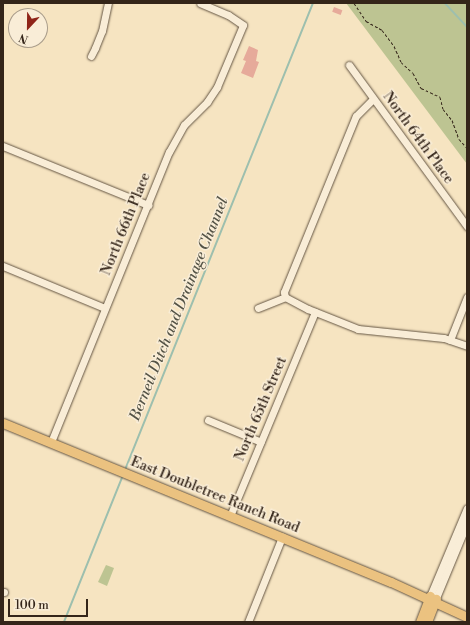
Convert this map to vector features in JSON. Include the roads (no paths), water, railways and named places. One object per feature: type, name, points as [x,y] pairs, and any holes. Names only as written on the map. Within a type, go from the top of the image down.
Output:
[{"type":"main road","name":"East Doubletree Ranch Road","points":[[3,423],[417,593],[467,611]]},
{"type":"main road","name":"East Doubletree Ranch Road","points":[[432,599],[467,617]]},
{"type":"main road","points":[[420,622],[432,599]]},
{"type":"main road","points":[[427,622],[432,599]]},
{"type":"street","points":[[90,56],[102,31],[108,3]]},
{"type":"street","name":"North 66th Place","points":[[51,442],[169,152],[184,125],[207,102],[217,87],[243,25],[228,15],[200,3]]},
{"type":"street","name":"North 64th Place","points":[[349,65],[467,226]]},
{"type":"street","points":[[285,297],[284,292],[356,116],[361,109],[373,99]]},
{"type":"street","points":[[3,146],[148,205]]},
{"type":"street","points":[[3,266],[105,308]]},
{"type":"street","points":[[258,308],[285,297],[315,312],[370,331],[450,340],[467,346]]},
{"type":"street","points":[[450,340],[467,297]]},
{"type":"street","name":"North 65th Street","points":[[230,516],[315,312]]},
{"type":"street","points":[[208,420],[261,442]]},
{"type":"street","points":[[432,599],[467,508]]},
{"type":"street","points":[[453,547],[467,523]]},
{"type":"street","points":[[248,622],[282,537]]},
{"type":"waterway","name":"Berneil Ditch and Drainage Channel","points":[[125,470],[313,3]]},
{"type":"waterway","points":[[445,3],[467,27]]},
{"type":"waterway","name":"Berneil Ditch and Drainage Channel","points":[[64,622],[123,475]]}]
